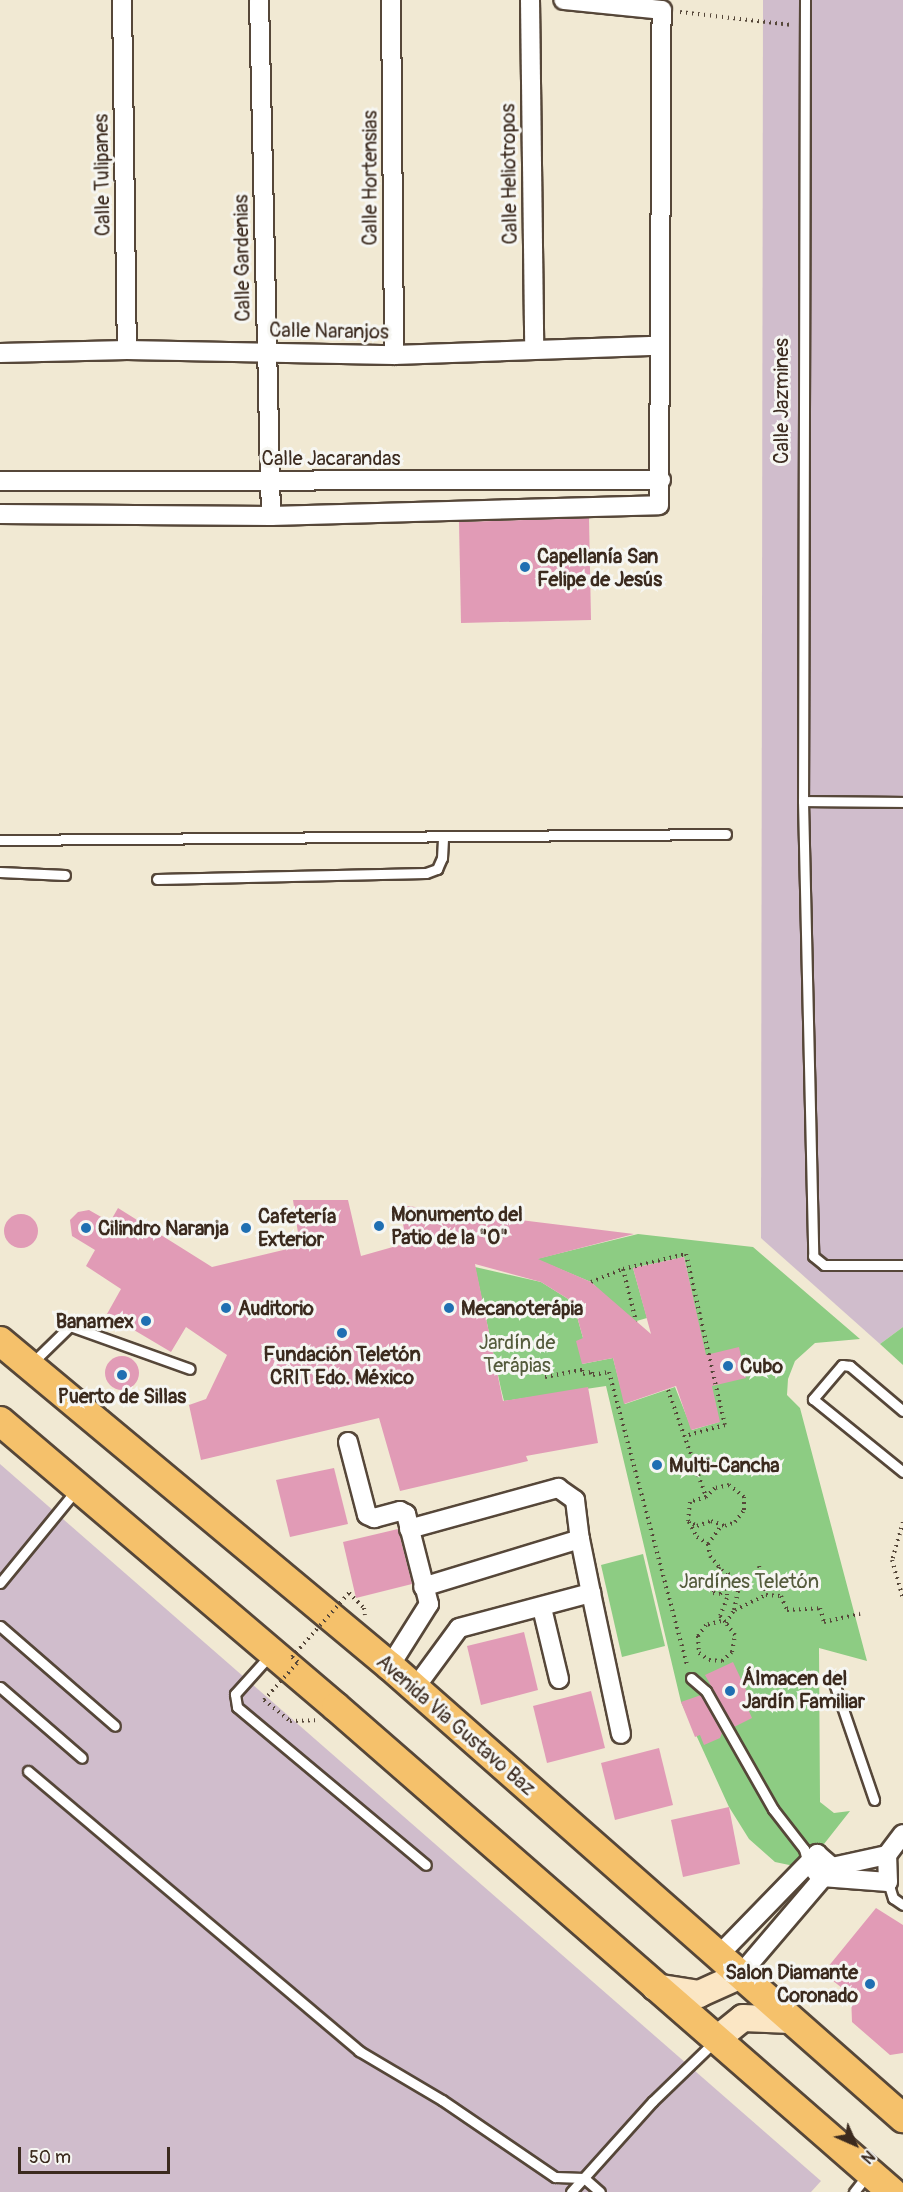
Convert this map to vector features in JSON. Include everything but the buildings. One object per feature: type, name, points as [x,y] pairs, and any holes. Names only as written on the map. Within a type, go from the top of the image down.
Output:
[{"type":"main road","name":"Avenida Via Gustavo Baz","points":[[0,1341],[390,1666],[717,1957],[903,2118]]},
{"type":"main road","points":[[0,1421],[272,1652],[717,2039],[861,2182],[892,2192]]},
{"type":"main road","points":[[656,1988],[699,1994],[739,1976]]},
{"type":"main road","points":[[717,2039],[743,2018],[791,2020]]},
{"type":"street","name":"Calle Tulipanes","points":[[122,0],[127,350]]},
{"type":"street","name":"Calle Gardenias","points":[[259,0],[271,516]]},
{"type":"street","name":"Calle Hortensias","points":[[391,0],[394,355]]},
{"type":"street","name":"Calle Heliotropos","points":[[530,0],[534,347]]},
{"type":"street","points":[[0,514],[271,516],[659,505],[662,480],[657,346],[662,10],[564,0]]},
{"type":"street","name":"Calle Naranjos","points":[[0,353],[127,350],[394,355],[534,347],[657,346]]},
{"type":"street","name":"Calle Jacarandas","points":[[0,481],[662,480]]},
{"type":"street","points":[[348,1442],[367,1515],[374,1518],[404,1512],[428,1610],[390,1666]]},
{"type":"street","points":[[409,1529],[558,1488],[575,1500],[580,1539],[621,1734]]},
{"type":"street","points":[[423,1587],[580,1539]]},
{"type":"street","points":[[415,1688],[459,1628],[542,1608],[591,1593]]},
{"type":"street","points":[[542,1608],[559,1678]]},
{"type":"street","points":[[739,1976],[827,1872],[887,1855],[903,1834]]},
{"type":"street","points":[[717,1957],[810,1856],[827,1872],[888,1882],[887,1855]]},
{"type":"lane","name":"Calle Jazmines","points":[[805,0],[802,801],[813,1256],[824,1264],[903,1265]]},
{"type":"lane","points":[[802,801],[903,802]]},
{"type":"lane","points":[[0,840],[726,834]]},
{"type":"lane","points":[[158,879],[426,873],[437,869],[442,858],[443,836]]},
{"type":"lane","points":[[0,872],[65,875]]},
{"type":"lane","points":[[29,1365],[70,1326],[190,1369]]},
{"type":"lane","points":[[903,1411],[850,1366],[842,1365],[813,1399],[903,1472]]},
{"type":"lane","points":[[0,1583],[79,1487]]},
{"type":"lane","points":[[0,1626],[115,1726]]},
{"type":"lane","points":[[272,1652],[235,1694],[237,1707],[426,1865]]},
{"type":"lane","points":[[832,1677],[874,1800]]},
{"type":"lane","points":[[691,1678],[706,1691],[773,1809],[810,1856]]},
{"type":"lane","points":[[0,1687],[82,1758]]},
{"type":"lane","points":[[28,1771],[359,2051],[442,2100],[555,2176],[584,2178],[600,2192]]},
{"type":"lane","points":[[888,1882],[893,1898],[903,1905]]},
{"type":"lane","points":[[571,2192],[652,2101],[717,2039]]},
{"type":"path","points":[[662,10],[805,26]]},
{"type":"path","points":[[591,1282],[623,1269],[686,1254],[725,1425],[685,1436]]},
{"type":"path","points":[[623,1269],[636,1321]]},
{"type":"path","points":[[545,1377],[582,1370],[583,1374],[592,1372],[593,1376],[609,1372],[691,1678]]},
{"type":"path","points":[[668,1390],[706,1497]]},
{"type":"path","points":[[688,1521],[697,1526],[711,1521],[721,1526],[730,1525],[741,1516],[744,1497],[736,1489],[723,1485],[706,1497],[690,1502],[688,1521],[692,1531],[708,1544],[710,1556],[738,1583],[734,1610]]},
{"type":"path","points":[[903,1522],[892,1560],[903,1598]]},
{"type":"path","points":[[708,1544],[721,1526]]},
{"type":"path","points":[[759,1566],[766,1595]]},
{"type":"path","points":[[719,1567],[713,1593],[720,1594],[728,1585]]},
{"type":"path","points":[[726,1573],[728,1585],[724,1622],[735,1635],[732,1652],[722,1661],[709,1660],[699,1653],[698,1636],[706,1625],[724,1622],[734,1610],[766,1595],[782,1596],[787,1610],[820,1608],[824,1622],[860,1614]]},
{"type":"path","points":[[290,1721],[264,1700],[298,1662],[292,1657],[349,1593],[364,1608]]},
{"type":"shaded area","points":[[763,0],[903,0],[903,1327],[880,1344],[761,1238]]},
{"type":"shaded area","points":[[0,1464],[821,2181],[811,2192],[0,2192]]},
{"type":"green space","name":"Jardínes Teletón","points":[[638,1234],[753,1247],[860,1339],[815,1343],[795,1361],[788,1379],[787,1395],[800,1408],[867,1661],[819,1648],[820,1802],[834,1813],[850,1811],[824,1844],[794,1866],[775,1862],[749,1839],[729,1807],[681,1702],[606,1386],[504,1401],[501,1389],[475,1267],[541,1282],[573,1302],[583,1338],[582,1364],[613,1358],[625,1404],[675,1387],[692,1430],[719,1422],[684,1257],[633,1268],[647,1318],[633,1322],[591,1282],[536,1259]]},
{"type":"green space","points":[[903,1327],[903,1365],[880,1344]]},
{"type":"green space","points":[[643,1554],[665,1646],[622,1657],[601,1565]]},
{"type":"place","name":"Capellanía San Felipe de Jesús","points":[[525,567]]},
{"type":"place","name":"Monumento del Patio de la \"O\"","points":[[379,1226]]},
{"type":"place","name":"Cilindro Naranja","points":[[86,1228]]},
{"type":"place","name":"Cafetería Exterior","points":[[246,1228]]},
{"type":"place","name":"Auditorio","points":[[226,1308]]},
{"type":"place","name":"Mecanoterápia","points":[[449,1308]]},
{"type":"place","name":"Banamex","points":[[146,1321]]},
{"type":"place","name":"Fundación Teletón CRIT Edo. México","points":[[342,1333]]},
{"type":"place","name":"Cubo","points":[[728,1366]]},
{"type":"place","name":"Puerto de Sillas","points":[[122,1375]]},
{"type":"place","name":"Multi-Cancha","points":[[657,1465]]},
{"type":"place","name":"Álmacen del Jardín Familiar","points":[[730,1691]]},
{"type":"place","name":"Salon Diamante Coronado","points":[[870,1984]]},
{"type":"park label","name":"Jardín de Terápias","points":[[517,1354]]}]
